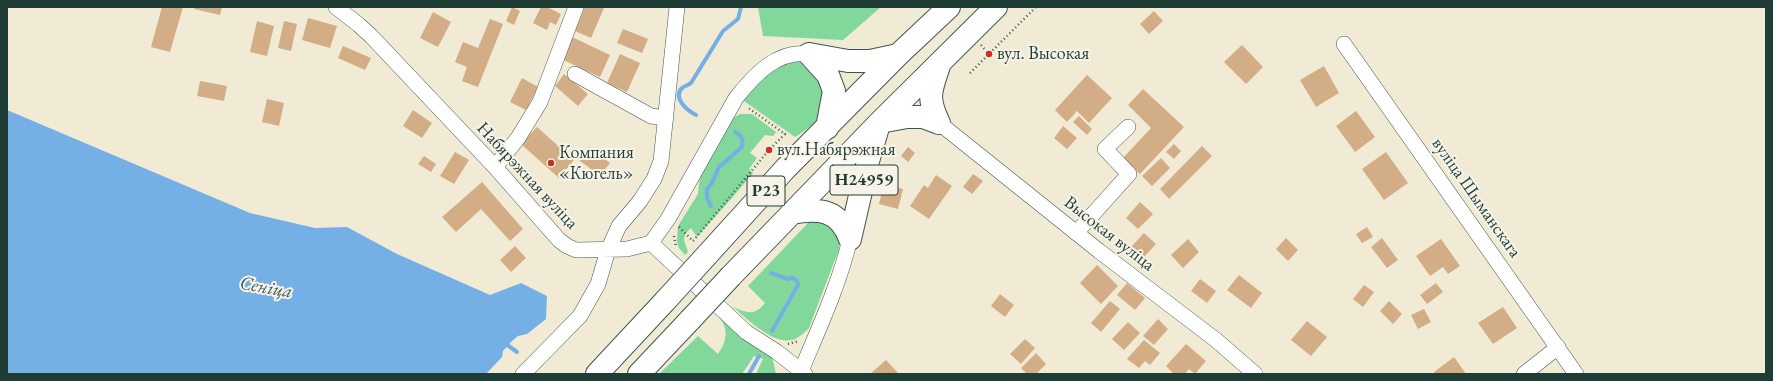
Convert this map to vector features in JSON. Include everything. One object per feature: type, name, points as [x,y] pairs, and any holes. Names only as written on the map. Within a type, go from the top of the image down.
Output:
[{"type":"highway","name":"Р23","points":[[597,374],[786,168],[898,55],[949,7]]},
{"type":"highway","name":"Р23","points":[[639,374],[790,213],[996,7]]},
{"type":"highway","points":[[809,54],[848,61],[870,61],[898,55]]},
{"type":"highway","points":[[809,54],[828,75],[834,91],[827,128]]},
{"type":"highway","points":[[939,124],[932,109],[930,95],[941,62]]},
{"type":"highway","points":[[880,122],[907,117],[923,117],[939,124]]},
{"type":"highway","name":"Н24959","points":[[850,240],[868,161],[880,122]]},
{"type":"highway","name":"Н24959","points":[[790,213],[811,210],[825,212],[839,219],[847,230],[850,240]]},
{"type":"street","points":[[495,167],[518,138],[540,102],[576,7]]},
{"type":"street","points":[[523,374],[580,316],[598,284],[608,250],[619,226],[640,201],[654,179],[661,160],[677,7]]},
{"type":"street","name":"Набярэжная вуліца","points":[[338,8],[371,36],[495,167],[558,240],[576,250],[627,249],[651,243]]},
{"type":"street","name":"вуліца Шыманскага","points":[[1344,44],[1576,374]]},
{"type":"street","points":[[651,243],[668,219],[736,98],[748,83],[768,65],[778,59],[800,53],[809,54]]},
{"type":"street","points":[[575,74],[651,116],[666,118]]},
{"type":"street","name":"Высокая вуліца","points":[[939,124],[1076,233],[1216,340],[1255,374]]},
{"type":"street","points":[[1076,233],[1129,174],[1106,148],[1128,127]]},
{"type":"street","name":"Н24959","points":[[651,243],[746,332],[777,352],[801,373],[842,270],[850,240]]},
{"type":"street","points":[[1524,374],[1558,347]]},
{"type":"path","points":[[970,72],[1036,7]]},
{"type":"path","points":[[679,226],[693,241],[769,150],[785,134],[758,115]]},
{"type":"green space","points":[[758,7],[881,7],[843,40],[763,36]]},
{"type":"green space","points":[[798,61],[807,63],[825,80],[820,114],[812,125],[795,137],[744,101],[755,86],[773,70]]},
{"type":"green space","points":[[740,114],[752,114],[776,132],[773,136],[765,135],[750,153],[757,158],[749,169],[753,173],[732,198],[697,237],[691,228],[685,234],[684,240],[688,252],[685,255],[679,248],[677,242],[678,226],[698,194],[699,183],[705,162],[733,118]]},
{"type":"green space","points":[[816,220],[833,226],[839,239],[839,249],[809,328],[801,336],[791,340],[776,338],[760,329],[733,307],[742,311],[754,312],[765,303],[748,286],[808,223]]},
{"type":"green space","points":[[719,317],[772,356],[776,374],[756,374],[763,359],[754,356],[742,374],[659,374],[698,336],[718,354],[726,336],[724,326]]},
{"type":"water","points":[[7,110],[250,213],[315,228],[347,227],[397,254],[490,295],[521,283],[547,296],[546,319],[527,334],[518,336],[512,341],[503,351],[502,357],[486,374],[7,374]]},
{"type":"building","points":[[162,7],[183,7],[170,52],[151,47]]},
{"type":"building","points":[[195,7],[222,7],[220,15],[194,9]]},
{"type":"building","points":[[512,7],[520,11],[514,25],[506,21]]},
{"type":"building","points":[[541,7],[547,7],[561,14],[556,25],[550,22],[547,30],[533,23]]},
{"type":"building","points":[[585,7],[604,8],[591,38],[575,31]]},
{"type":"building","points":[[1154,11],[1163,21],[1149,34],[1140,24]]},
{"type":"building","points":[[433,12],[451,22],[438,47],[420,38]]},
{"type":"building","points":[[308,18],[337,26],[330,48],[302,40]]},
{"type":"building","points":[[490,19],[503,24],[478,87],[462,81],[467,67],[455,62],[463,42],[478,48]]},
{"type":"building","points":[[257,21],[274,26],[267,56],[250,52]]},
{"type":"building","points":[[284,21],[297,24],[291,51],[278,48]]},
{"type":"building","points":[[623,29],[648,39],[642,53],[617,43]]},
{"type":"building","points":[[572,37],[610,55],[600,77],[561,59]]},
{"type":"building","points":[[1242,45],[1263,67],[1246,84],[1224,62]]},
{"type":"building","points":[[343,46],[371,58],[365,70],[338,58]]},
{"type":"building","points":[[620,54],[640,63],[627,92],[607,83]]},
{"type":"building","points":[[1324,66],[1339,93],[1316,107],[1300,80]]},
{"type":"building","points":[[564,74],[588,94],[578,106],[555,86]]},
{"type":"building","points":[[1087,75],[1112,98],[1089,123],[1077,111],[1067,122],[1055,110]]},
{"type":"building","points":[[522,78],[538,87],[526,110],[510,102]]},
{"type":"building","points":[[200,81],[227,86],[224,101],[197,96]]},
{"type":"building","points":[[1143,89],[1184,127],[1140,174],[1123,158],[1151,128],[1128,105]]},
{"type":"building","points":[[267,99],[284,103],[279,126],[262,122]]},
{"type":"building","points":[[413,110],[432,123],[422,138],[403,126]]},
{"type":"building","points":[[1356,111],[1375,137],[1355,152],[1336,126]]},
{"type":"building","points":[[1079,116],[1092,129],[1087,135],[1073,122]]},
{"type":"building","points":[[1063,126],[1077,138],[1067,149],[1054,138]]},
{"type":"building","points":[[537,127],[574,160],[559,178],[521,144]]},
{"type":"building","points":[[1174,144],[1181,151],[1174,159],[1166,152]]},
{"type":"building","points":[[1202,146],[1212,156],[1169,199],[1160,189]]},
{"type":"building","points":[[589,147],[610,163],[600,176],[579,160]]},
{"type":"building","points":[[908,147],[915,153],[908,162],[901,156]]},
{"type":"building","points":[[455,152],[469,160],[454,184],[440,176]]},
{"type":"building","points":[[1386,152],[1408,183],[1384,200],[1362,169]]},
{"type":"building","points":[[424,156],[436,164],[431,172],[418,164]]},
{"type":"building","points":[[1161,158],[1170,168],[1152,186],[1142,176]]},
{"type":"building","points":[[973,174],[983,181],[972,194],[963,187]]},
{"type":"building","points":[[936,175],[952,186],[929,219],[910,206],[924,185],[928,188]]},
{"type":"building","points":[[482,182],[523,229],[510,241],[481,209],[456,232],[442,217]]},
{"type":"building","points":[[884,184],[903,189],[898,209],[879,204]]},
{"type":"building","points":[[1140,202],[1153,214],[1138,229],[1126,218]]},
{"type":"building","points":[[1367,227],[1373,237],[1362,243],[1356,234]]},
{"type":"building","points":[[1144,233],[1156,244],[1143,258],[1131,247]]},
{"type":"building","points":[[1286,238],[1298,250],[1288,261],[1276,249]]},
{"type":"building","points":[[1382,238],[1398,260],[1387,268],[1371,247]]},
{"type":"building","points":[[1188,239],[1199,252],[1183,268],[1171,255]]},
{"type":"building","points":[[1441,239],[1460,266],[1448,274],[1443,267],[1430,276],[1416,256]]},
{"type":"building","points":[[515,246],[526,258],[511,272],[500,260]]},
{"type":"building","points":[[1097,265],[1118,286],[1101,304],[1080,283]]},
{"type":"building","points":[[1239,275],[1262,293],[1251,308],[1227,290]]},
{"type":"building","points":[[1200,279],[1216,291],[1207,303],[1191,291]]},
{"type":"building","points":[[1127,283],[1145,298],[1135,310],[1117,295]]},
{"type":"building","points":[[1436,283],[1443,292],[1427,304],[1420,295]]},
{"type":"building","points":[[1364,285],[1374,292],[1363,307],[1353,299]]},
{"type":"building","points":[[1000,294],[1014,305],[1005,317],[991,306]]},
{"type":"building","points":[[1110,301],[1120,309],[1101,332],[1091,323]]},
{"type":"building","points":[[1389,301],[1402,314],[1393,324],[1380,311]]},
{"type":"building","points":[[1503,307],[1517,328],[1493,344],[1478,323]]},
{"type":"building","points":[[1424,309],[1431,322],[1418,329],[1411,315]]},
{"type":"building","points":[[1158,319],[1168,329],[1154,345],[1143,336]]},
{"type":"building","points":[[1307,321],[1327,337],[1311,356],[1291,340]]},
{"type":"building","points":[[1128,322],[1140,333],[1124,350],[1112,339]]},
{"type":"building","points":[[1025,339],[1035,348],[1021,364],[1010,354]]},
{"type":"building","points":[[1144,340],[1160,353],[1150,365],[1145,361],[1139,368],[1127,359]]},
{"type":"building","points":[[1186,344],[1206,361],[1195,374],[1189,369],[1185,374],[1174,374],[1166,366]]},
{"type":"building","points":[[1036,353],[1046,364],[1036,374],[1027,374],[1021,368]]},
{"type":"building","points":[[1454,357],[1466,374],[1436,374],[1434,372]]},
{"type":"building","points":[[886,360],[899,374],[870,374]]},
{"type":"waterway","points":[[696,115],[682,104],[679,92],[682,88],[691,83],[723,31],[738,19],[741,7]]},
{"type":"waterway","points":[[711,206],[707,198],[707,189],[712,183],[719,167],[742,147],[742,138],[735,132]]},
{"type":"waterway","points":[[771,273],[788,279],[793,278],[797,281],[798,285],[772,331]]},
{"type":"waterway","name":"Сеніца","points":[[503,342],[517,352]]},
{"type":"waterway","points":[[749,374],[759,356]]},
{"type":"place","name":"вул. Высокая","points":[[989,54]]},
{"type":"place","name":"вул.Набярэжная","points":[[769,150]]},
{"type":"place","name":"Компания «Кюгель»","points":[[551,163]]}]
